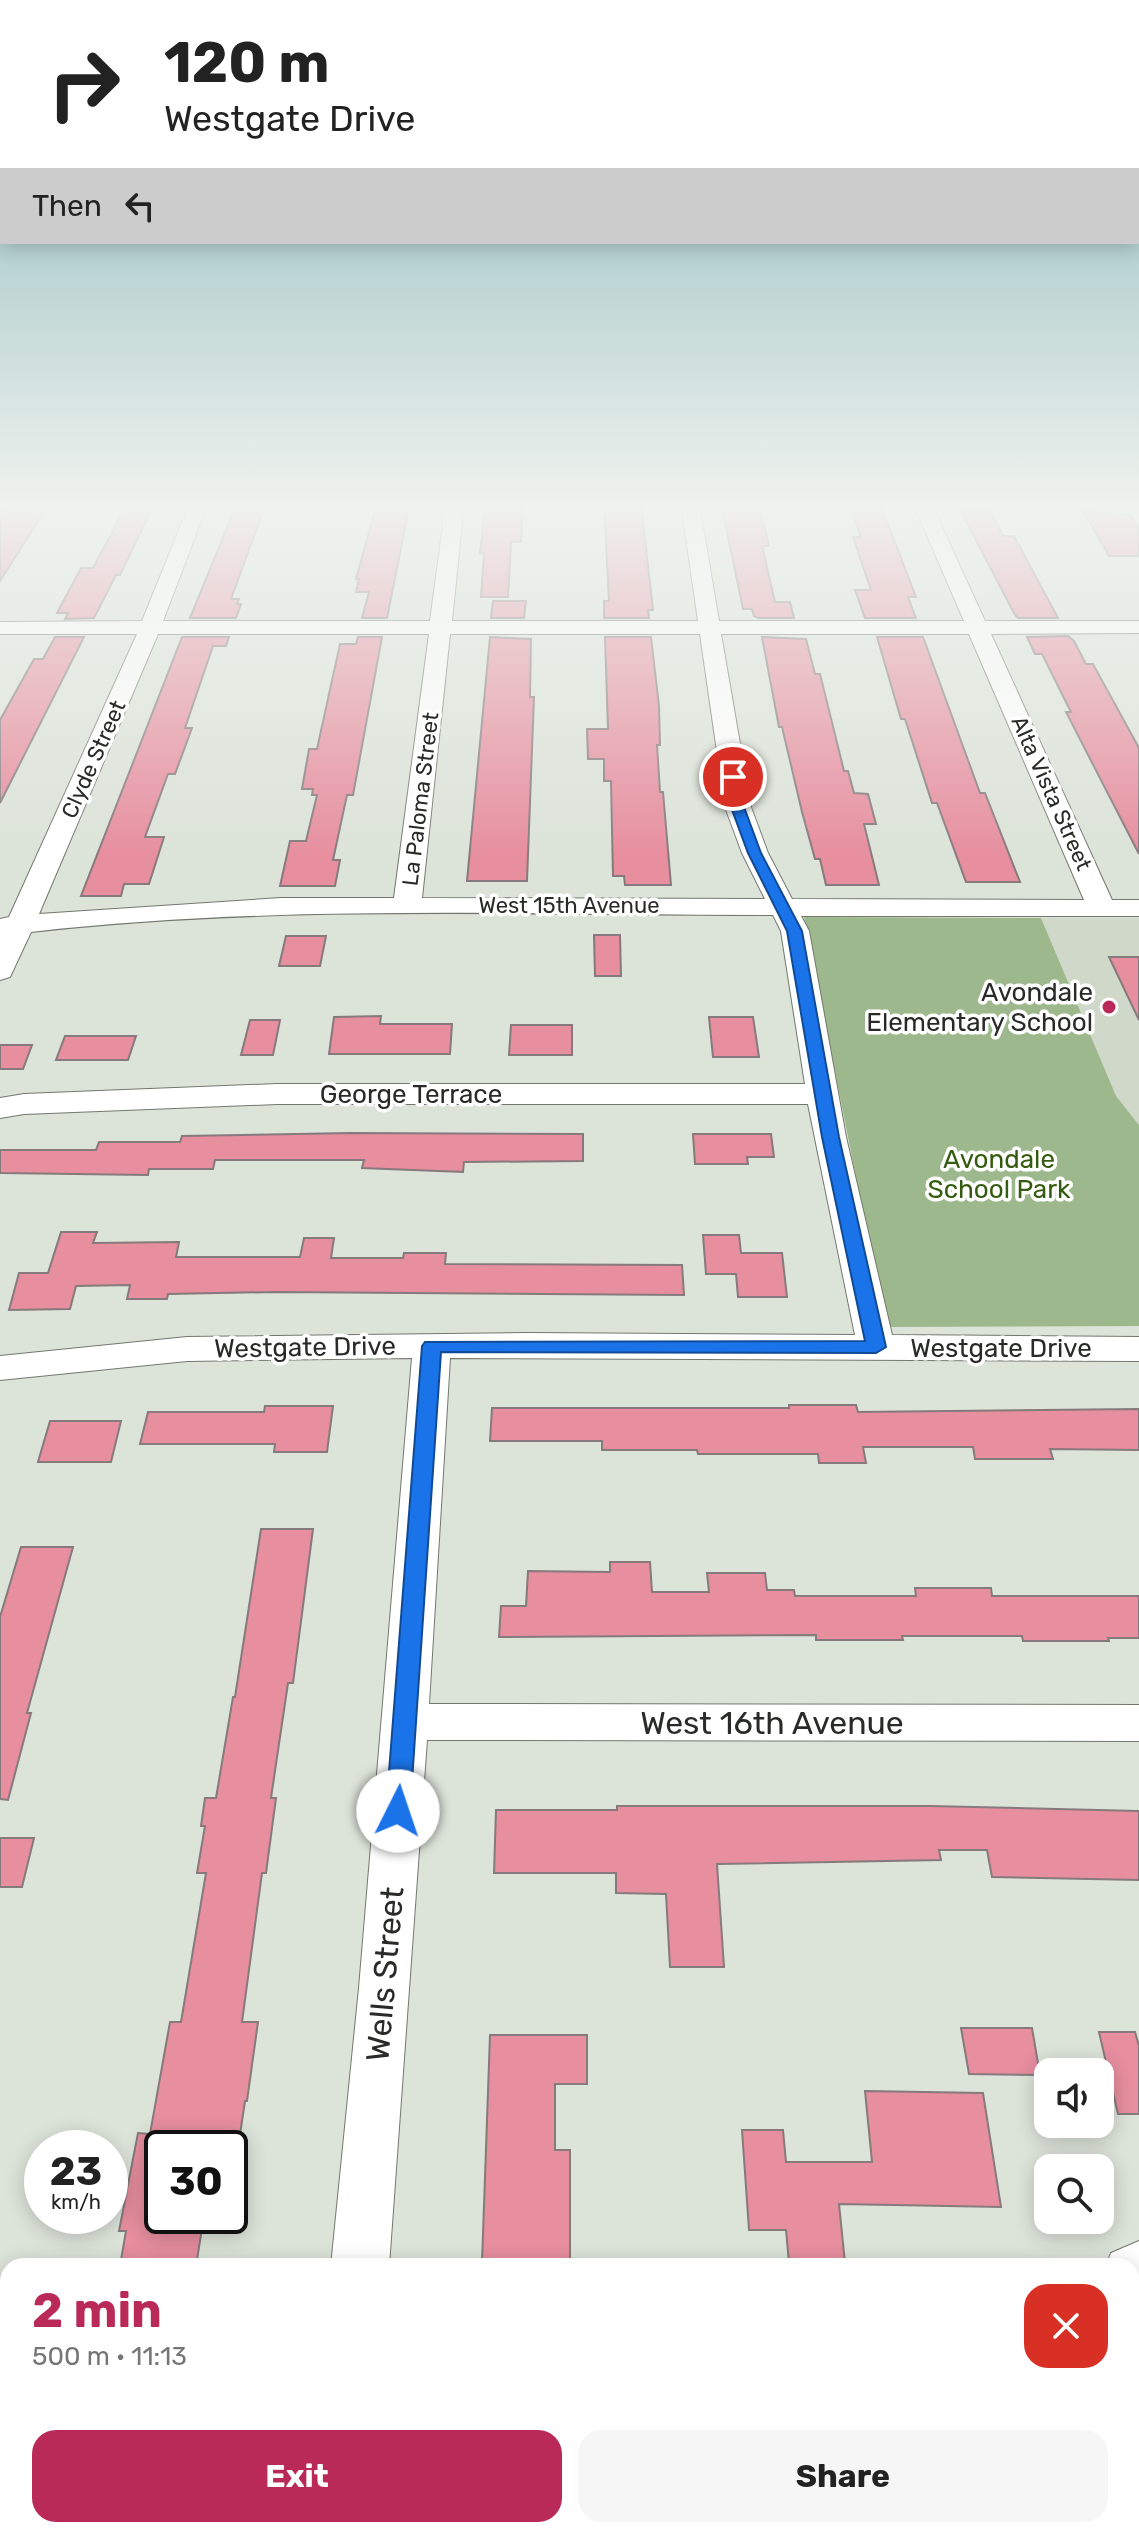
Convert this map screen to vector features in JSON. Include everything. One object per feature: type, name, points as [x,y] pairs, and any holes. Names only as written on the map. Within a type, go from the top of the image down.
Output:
[{"type":"street","name":"Clyde Street","points":[[0,971],[10,926],[153,621]]},
{"type":"street","name":"La Paloma Street","points":[[407,906],[441,621]]},
{"type":"street","points":[[710,621],[738,807],[755,853],[795,931],[823,1094],[876,1347]]},
{"type":"street","name":"Alta Vista Street","points":[[976,621],[1102,908]]},
{"type":"street","points":[[0,628],[1139,627]]},
{"type":"street","name":"West 15th Avenue","points":[[10,926],[281,906],[1139,908]]},
{"type":"street","name":"George Terrace","points":[[0,1108],[24,1104],[277,1094],[823,1094]]},
{"type":"street","name":"Westgate Drive","points":[[0,1368],[187,1349],[432,1346],[1139,1349]]},
{"type":"street","name":"Wells Street","points":[[361,2258],[385,1988],[432,1346]]},
{"type":"street","name":"West 16th Avenue","points":[[404,1722],[1139,1723]]},
{"type":"shaded area","name":"Avondale Elementary School","points":[[1041,918],[1139,918],[1139,1125],[1116,1096]]},
{"type":"green space","name":"Avondale School Park","points":[[804,917],[1041,918],[1116,1096],[1139,1125],[1139,1326],[886,1327]]},
{"type":"building","points":[[1068,636],[1086,664],[1093,664],[1139,748],[1139,854],[1066,712],[1071,712],[1042,654],[1035,654],[1027,637]]},
{"type":"building","points":[[55,637],[84,637],[0,803],[0,720],[34,659],[43,659]]},
{"type":"building","points":[[182,637],[229,637],[226,646],[213,646],[185,728],[192,728],[175,774],[168,774],[145,837],[164,837],[149,884],[124,884],[121,896],[81,896]]},
{"type":"building","points":[[358,637],[382,637],[353,795],[347,795],[333,860],[340,860],[335,886],[280,886],[290,841],[306,841],[317,795],[312,795],[313,789],[302,789],[309,749],[317,749],[340,644],[356,644]]},
{"type":"building","points":[[490,637],[531,639],[530,697],[534,697],[527,881],[467,881]]},
{"type":"building","points":[[605,637],[651,637],[659,706],[660,745],[657,745],[660,792],[663,792],[671,885],[625,885],[624,876],[613,876],[611,781],[604,781],[604,759],[588,759],[587,729],[608,729]]},
{"type":"building","points":[[762,637],[806,639],[815,674],[820,674],[844,771],[848,771],[854,793],[868,794],[876,824],[864,824],[879,885],[826,885],[820,859],[815,859],[782,727],[779,727]]},
{"type":"building","points":[[877,637],[923,637],[980,793],[985,793],[1020,882],[966,882],[937,803],[932,803],[905,719],[901,719]]},
{"type":"building","points":[[594,935],[620,935],[621,976],[595,976]]},
{"type":"building","points":[[286,936],[326,936],[320,966],[279,966]]},
{"type":"building","points":[[1109,957],[1139,957],[1139,1020]]},
{"type":"building","points":[[381,1016],[380,1024],[452,1024],[450,1054],[329,1054],[334,1017]]},
{"type":"building","points":[[709,1017],[753,1017],[759,1057],[713,1057]]},
{"type":"building","points":[[250,1020],[280,1020],[273,1055],[241,1055]]},
{"type":"building","points":[[511,1025],[572,1025],[572,1055],[509,1055]]},
{"type":"building","points":[[65,1036],[136,1036],[128,1060],[56,1060]]},
{"type":"building","points":[[0,1045],[32,1045],[23,1069],[0,1069]]},
{"type":"building","points":[[583,1134],[583,1161],[464,1162],[463,1172],[362,1168],[364,1160],[215,1160],[213,1169],[149,1169],[148,1175],[0,1173],[0,1150],[96,1150],[99,1142],[180,1142],[182,1136]]},
{"type":"building","points":[[693,1134],[771,1134],[774,1157],[747,1157],[748,1164],[695,1164]]},
{"type":"building","points":[[61,1232],[97,1232],[93,1243],[179,1242],[176,1257],[300,1257],[304,1238],[334,1238],[331,1258],[403,1258],[404,1253],[446,1253],[445,1264],[682,1265],[684,1295],[276,1292],[168,1294],[167,1299],[127,1299],[130,1285],[76,1286],[70,1309],[9,1310],[19,1273],[48,1273]]},
{"type":"building","points":[[703,1235],[739,1235],[741,1253],[782,1253],[787,1297],[738,1297],[736,1274],[706,1274]]},
{"type":"building","points":[[789,1405],[856,1405],[858,1412],[1139,1409],[1139,1450],[1050,1449],[1053,1459],[975,1459],[973,1447],[863,1447],[866,1463],[819,1463],[818,1454],[698,1454],[697,1450],[602,1450],[602,1441],[490,1441],[492,1408],[789,1408]]},
{"type":"building","points":[[265,1406],[333,1406],[327,1452],[274,1452],[275,1444],[140,1444],[148,1412],[264,1412]]},
{"type":"building","points":[[50,1421],[121,1421],[111,1462],[38,1462]]},
{"type":"building","points":[[261,1529],[313,1529],[293,1683],[288,1683],[271,1798],[276,1798],[266,1873],[262,1873],[242,2022],[258,2022],[241,2130],[151,2130],[170,2022],[181,2022],[206,1873],[197,1873],[205,1826],[201,1826],[205,1798],[216,1798]]},
{"type":"building","points":[[21,1547],[73,1547],[27,1713],[31,1713],[8,1800],[0,1799],[0,1617]]},
{"type":"building","points":[[610,1562],[650,1562],[652,1592],[709,1592],[707,1573],[765,1573],[767,1590],[794,1590],[795,1596],[916,1596],[915,1588],[991,1588],[992,1596],[1139,1596],[1139,1638],[1023,1641],[1022,1636],[902,1636],[903,1640],[816,1640],[816,1635],[499,1637],[501,1606],[526,1606],[528,1571],[610,1572]]},
{"type":"building","points":[[617,1806],[930,1806],[1139,1811],[1139,1880],[992,1877],[987,1850],[939,1850],[941,1860],[717,1864],[724,1967],[670,1967],[666,1894],[616,1893],[616,1873],[494,1873],[496,1810],[617,1810]]},
{"type":"building","points":[[0,1838],[34,1838],[22,1887],[0,1887]]},
{"type":"building","points":[[961,2028],[1032,2028],[1037,2058],[1034,2058],[1034,2075],[969,2074]]},
{"type":"building","points":[[1099,2032],[1135,2032],[1139,2046],[1139,2114],[1118,2114],[1114,2097],[1114,2058],[1105,2058]]},
{"type":"building","points":[[490,2035],[587,2035],[587,2084],[555,2084],[555,2150],[570,2150],[570,2258],[482,2258]]},
{"type":"building","points":[[865,2091],[983,2093],[1001,2207],[839,2204],[844,2258],[789,2258],[786,2230],[749,2230],[742,2130],[783,2130],[786,2162],[872,2162]]},
{"type":"building","points":[[138,2133],[144,2134],[144,2234],[201,2234],[197,2258],[121,2258],[125,2234],[128,2234],[128,2185]]},
{"type":"place","name":"Avondale Elementary School","points":[[1109,1007]]},
{"type":"route","points":[[398,1811],[432,1346],[876,1347],[830,1137],[795,931],[755,853],[738,807],[733,777]]}]
